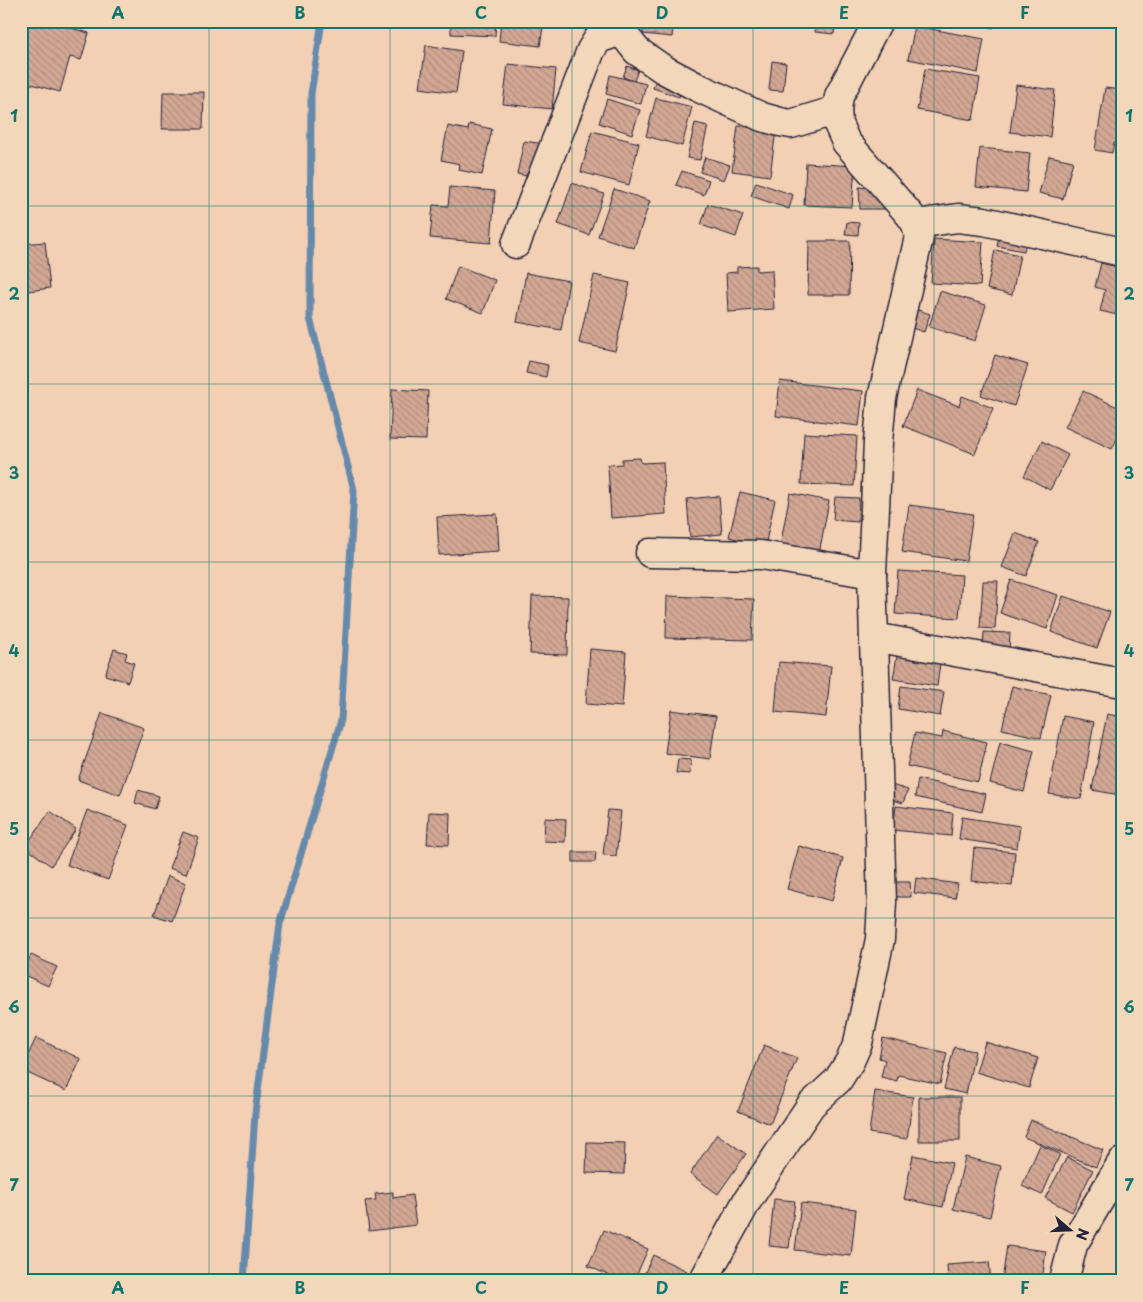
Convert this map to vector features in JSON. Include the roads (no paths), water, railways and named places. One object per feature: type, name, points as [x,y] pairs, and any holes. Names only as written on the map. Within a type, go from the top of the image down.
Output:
[{"type":"street","points":[[703,1281],[747,1201],[811,1105],[838,1080],[850,1061],[858,1043],[880,938],[882,902],[872,574],[878,442],[882,398],[918,237],[916,224],[910,215],[846,142],[838,124],[837,110],[840,96],[878,21]]},
{"type":"street","points":[[516,244],[591,50],[598,39],[621,26],[638,51],[663,69],[762,117],[791,124],[837,110]]},
{"type":"street","points":[[916,224],[958,218],[984,221],[1122,252]]},
{"type":"street","points":[[650,554],[761,554],[872,574]]},
{"type":"street","points":[[874,637],[1122,683]]},
{"type":"street","points":[[1064,1281],[1073,1245],[1122,1162]]},
{"type":"waterway","points":[[244,1281],[255,1113],[280,924],[341,720],[354,490],[310,318],[311,94],[322,21]]}]
